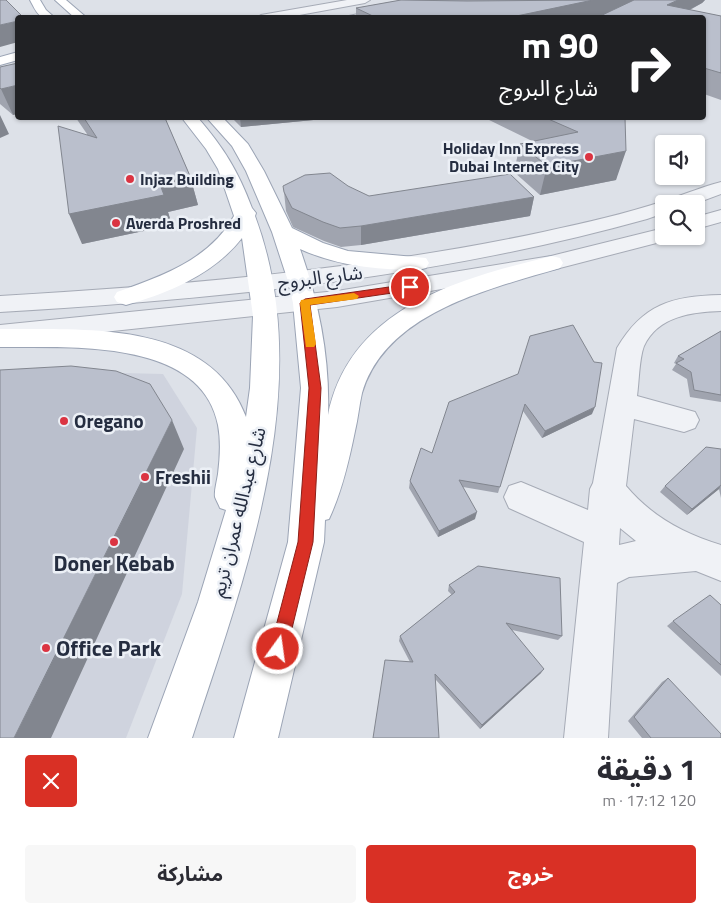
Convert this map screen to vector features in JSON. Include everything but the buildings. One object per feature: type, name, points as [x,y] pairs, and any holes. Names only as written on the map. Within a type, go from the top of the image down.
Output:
[{"type":"main road","points":[[35,0],[46,15]]},
{"type":"main road","points":[[60,0],[78,15]]},
{"type":"main road","name":"شارع عبدالله عمران تريم","points":[[170,738],[224,579],[254,464],[264,402],[264,296],[246,213],[230,176],[212,145],[192,120]]},
{"type":"main road","points":[[217,120],[235,139],[247,157],[283,232],[303,292],[315,388],[306,542]]},
{"type":"main road","points":[[126,297],[158,286],[186,273],[210,258],[227,243],[239,228],[246,213]]},
{"type":"main road","points":[[283,232],[302,244],[327,254],[387,264],[418,263]]},
{"type":"main road","points":[[256,738],[306,542],[334,455],[349,391],[361,364],[378,340],[403,319],[433,302],[552,263]]},
{"type":"main road","points":[[0,336],[114,340],[158,348],[194,366],[216,387],[230,414],[237,447],[224,579]]},
{"type":"street","points":[[278,15],[364,0]]},
{"type":"street","points":[[336,15],[405,0]]},
{"type":"street","points":[[368,15],[412,6],[437,9],[452,15]]},
{"type":"street","points":[[0,62],[15,59]]},
{"type":"street","points":[[700,195],[721,188]]},
{"type":"street","name":"شارع البروج","points":[[303,292],[418,263],[582,229],[655,209]]},
{"type":"street","points":[[705,221],[721,216]]},
{"type":"street","name":"شارع البروج","points":[[0,336],[264,296],[490,274],[552,263],[655,236]]},
{"type":"street","name":"شارع البروج","points":[[0,304],[126,297],[264,296]]},
{"type":"street","points":[[586,738],[602,533],[607,489],[630,348],[637,334],[649,322],[664,312],[682,306],[721,302]]},
{"type":"street","points":[[622,404],[684,420]]},
{"type":"street","points":[[607,489],[631,516],[654,533],[710,560]]},
{"type":"street","points":[[521,497],[602,533]]},
{"type":"street","points":[[598,573],[626,560],[659,556],[710,560]]},
{"type":"shaded area","points":[[0,370],[163,374],[197,428],[182,594],[126,738],[0,738]]},
{"type":"slow traffic","points":[[310,344],[305,303],[354,296]]},
{"type":"place","name":"Holiday Inn Express Dubai Internet City","points":[[589,157]]},
{"type":"place","name":"Injaz Building","points":[[130,179]]},
{"type":"place","name":"Averda Proshred","points":[[116,223]]},
{"type":"place","name":"Oregano","points":[[64,421]]},
{"type":"place","name":"Freshii","points":[[145,477]]},
{"type":"place","name":"Doner Kebab","points":[[114,542]]},
{"type":"place","name":"Office Park","points":[[46,648]]},
{"type":"route","points":[[278,649],[306,542],[315,388],[305,303],[410,287]]}]
